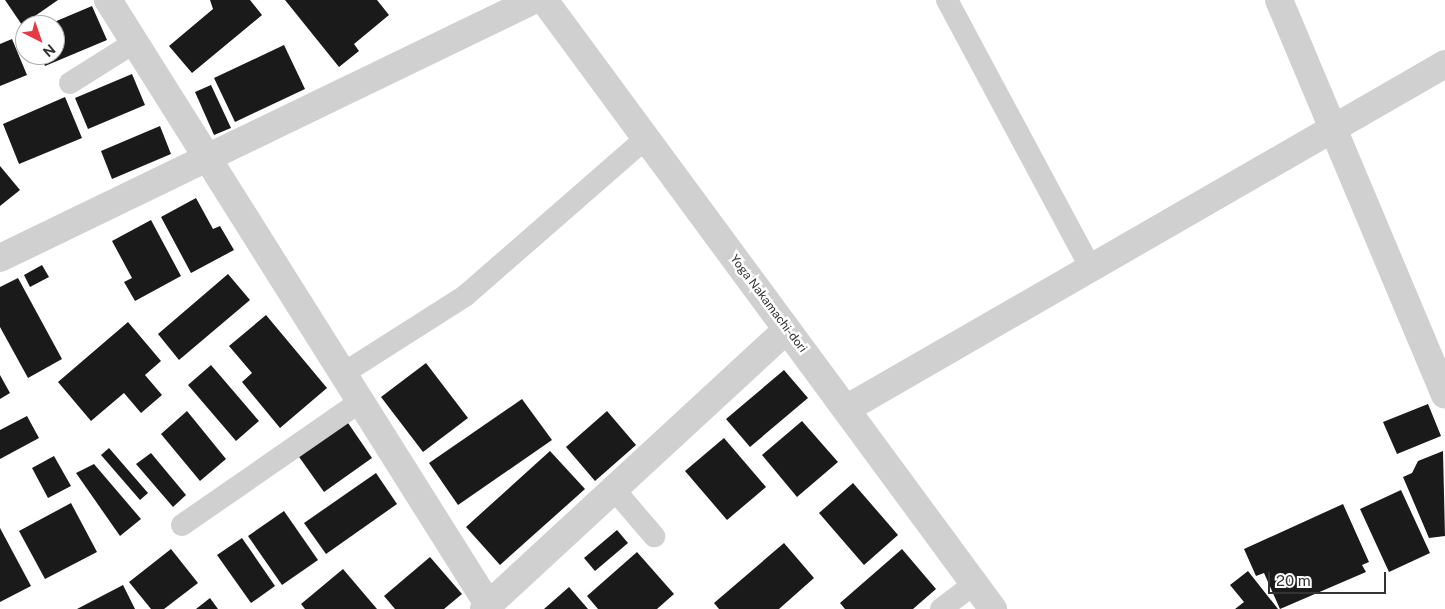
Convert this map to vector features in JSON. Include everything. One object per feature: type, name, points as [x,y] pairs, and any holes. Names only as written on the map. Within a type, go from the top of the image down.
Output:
[{"type":"street","points":[[108,0],[344,373],[488,608],[612,487],[786,330]]},
{"type":"street","points":[[0,258],[210,160],[534,0]]},
{"type":"street","name":"Yoga Nakamachi-dori","points":[[544,0],[993,609]]},
{"type":"street","points":[[1279,0],[1443,382]]},
{"type":"street","points":[[846,409],[1445,64]]},
{"type":"lane","points":[[947,0],[1091,269]]},
{"type":"lane","points":[[70,83],[135,42]]},
{"type":"lane","points":[[344,373],[465,296],[646,138]]},
{"type":"lane","points":[[182,525],[361,401]]},
{"type":"lane","points":[[612,487],[654,536]]},
{"type":"lane","points":[[942,609],[974,584]]},
{"type":"building","points":[[5,0],[58,0],[36,15],[15,15]]},
{"type":"building","points":[[210,0],[250,0],[262,15],[192,73],[169,46],[213,9]]},
{"type":"building","points":[[285,0],[377,0],[389,15],[354,44],[359,51],[339,67]]},
{"type":"building","points":[[92,6],[107,40],[65,58],[65,17]]},
{"type":"building","points":[[12,39],[15,46],[15,65],[23,65],[27,75],[0,86],[0,44]]},
{"type":"building","points":[[284,45],[305,89],[235,122],[214,78]]},
{"type":"building","points":[[132,74],[145,105],[88,129],[75,98]]},
{"type":"building","points":[[211,85],[231,128],[214,135],[195,92]]},
{"type":"building","points":[[65,97],[82,138],[19,164],[3,124]]},
{"type":"building","points":[[160,126],[171,154],[112,179],[101,151]]},
{"type":"building","points":[[0,166],[20,190],[0,206]]},
{"type":"building","points":[[196,198],[213,229],[220,226],[234,250],[191,273],[161,217]]},
{"type":"building","points":[[151,220],[181,276],[135,301],[124,282],[132,278],[112,241]]},
{"type":"building","points":[[42,265],[49,277],[30,287],[24,275]]},
{"type":"building","points":[[228,274],[250,300],[179,360],[158,334]]},
{"type":"building","points":[[18,278],[62,359],[28,378],[0,327],[0,287]]},
{"type":"building","points":[[266,315],[327,388],[280,428],[242,382],[252,373],[229,346]]},
{"type":"building","points":[[128,322],[161,361],[145,375],[162,395],[141,413],[124,393],[91,421],[58,382]]},
{"type":"building","points":[[426,363],[468,418],[423,452],[381,397]]},
{"type":"building","points":[[211,365],[259,421],[236,441],[188,385]]},
{"type":"building","points":[[784,370],[808,398],[750,447],[726,419]]},
{"type":"building","points":[[0,375],[10,393],[0,399]]},
{"type":"building","points":[[522,399],[552,440],[458,505],[429,463]]},
{"type":"building","points":[[1428,404],[1441,436],[1397,454],[1383,422]]},
{"type":"building","points":[[187,411],[226,459],[200,481],[161,434]]},
{"type":"building","points":[[607,411],[636,445],[595,481],[566,447]]},
{"type":"building","points":[[27,416],[39,438],[0,459],[0,430]]},
{"type":"building","points":[[346,420],[372,458],[324,492],[297,454]]},
{"type":"building","points":[[802,421],[838,462],[797,497],[762,455]]},
{"type":"building","points":[[724,438],[766,487],[727,520],[685,471]]},
{"type":"building","points":[[109,448],[148,493],[140,500],[101,455]]},
{"type":"building","points":[[550,451],[585,489],[500,565],[466,527]]},
{"type":"building","points":[[1443,451],[1445,536],[1429,538],[1403,477],[1412,473],[1418,461]]},
{"type":"building","points":[[151,453],[186,495],[173,507],[136,464]]},
{"type":"building","points":[[54,456],[71,486],[48,498],[32,468]]},
{"type":"building","points":[[94,464],[141,519],[120,536],[76,473]]},
{"type":"building","points":[[376,473],[397,504],[326,554],[304,523]]},
{"type":"building","points":[[853,483],[898,535],[864,565],[819,513]]},
{"type":"building","points":[[1401,490],[1430,553],[1389,572],[1360,509]]},
{"type":"building","points":[[71,503],[97,552],[45,579],[19,531]]},
{"type":"building","points":[[1343,504],[1369,562],[1362,565],[1366,572],[1280,609],[1264,573],[1256,576],[1244,549]]},
{"type":"building","points":[[284,511],[318,560],[282,585],[248,536]]},
{"type":"building","points":[[0,528],[31,586],[0,602]]},
{"type":"building","points":[[617,530],[628,543],[595,571],[584,558]]},
{"type":"building","points":[[242,538],[275,586],[251,603],[217,555]]},
{"type":"building","points":[[784,543],[814,578],[779,609],[719,609],[714,603]]},
{"type":"building","points":[[171,549],[198,583],[164,609],[151,609],[129,582]]},
{"type":"building","points":[[902,549],[936,589],[913,609],[845,609],[840,603]]},
{"type":"building","points":[[637,552],[674,594],[657,609],[598,609],[587,596]]},
{"type":"building","points":[[430,557],[462,594],[444,609],[395,609],[384,596]]},
{"type":"building","points":[[343,569],[377,609],[305,609],[301,604]]},
{"type":"building","points":[[1248,571],[1278,609],[1235,609],[1244,602],[1230,585]]},
{"type":"building","points":[[123,585],[135,609],[77,609]]},
{"type":"building","points":[[569,587],[588,609],[544,609]]},
{"type":"building","points":[[210,598],[218,609],[196,609]]}]
